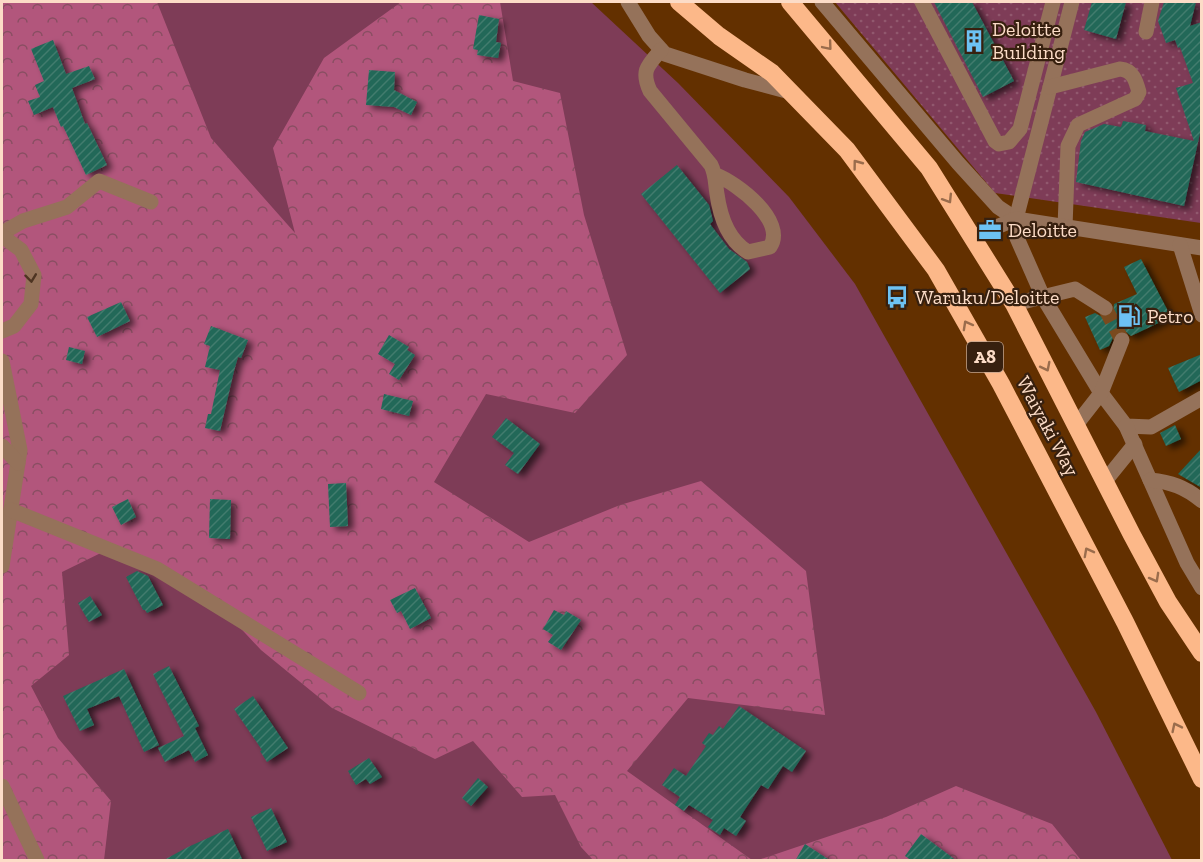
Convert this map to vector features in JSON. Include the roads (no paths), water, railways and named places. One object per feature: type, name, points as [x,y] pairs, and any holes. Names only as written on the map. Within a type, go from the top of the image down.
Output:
[{"type":"highway","name":"Waiyaki Way","points":[[679,2],[718,36],[772,73],[848,150],[936,270],[1001,384],[1098,570],[1202,779]]},
{"type":"highway","name":"Waiyaki Way","points":[[790,2],[929,168],[1014,304],[1168,602],[1202,653]]},
{"type":"street","points":[[628,2],[649,36],[661,50],[678,59],[790,92]]},
{"type":"street","points":[[822,2],[958,163],[998,207],[1016,219],[1202,248]]},
{"type":"street","points":[[922,2],[995,141],[999,144],[1009,142],[1020,129],[1053,2]]},
{"type":"street","points":[[1072,2],[1016,219],[1017,238],[1043,297],[1101,393],[1126,426],[1187,563],[1202,588]]},
{"type":"street","points":[[1146,32],[1152,2]]},
{"type":"street","points":[[661,50],[645,72],[645,80],[650,92],[711,165],[716,175],[720,209],[726,227],[737,245],[748,252],[770,247],[773,242],[773,230],[761,208],[726,179],[716,175]]},
{"type":"street","points":[[1050,87],[1127,69],[1133,75],[1139,92],[1135,99],[1078,125],[1068,146],[1065,227]]},
{"type":"street","points":[[2,331],[14,326],[31,304],[33,276],[21,250],[2,235],[23,221],[67,207],[99,182],[151,202]]},
{"type":"street","points":[[972,237],[1016,219]]},
{"type":"street","points":[[1180,245],[1202,315]]},
{"type":"street","points":[[1014,304],[1075,289],[1106,308]]},
{"type":"street","points":[[1076,425],[1101,393],[1122,340]]},
{"type":"street","points":[[2,361],[20,450],[2,566]]},
{"type":"street","points":[[1126,426],[1151,427],[1202,398]]},
{"type":"street","points":[[1105,481],[1135,444]]},
{"type":"street","points":[[2,446],[18,463]]},
{"type":"street","points":[[1150,480],[1168,481],[1180,485],[1202,501]]},
{"type":"street","points":[[11,510],[157,569],[359,693]]},
{"type":"street","points":[[2,786],[37,861]]},
{"type":"tunnel","points":[[1105,308],[1122,340]]},
{"type":"place","name":"Deloitte Building","points":[[974,41]]},
{"type":"place","name":"Deloitte","points":[[990,230]]},
{"type":"place","name":"Waruku/Deloitte","points":[[897,297]]},
{"type":"place","name":"Petro","points":[[1129,316]]}]
